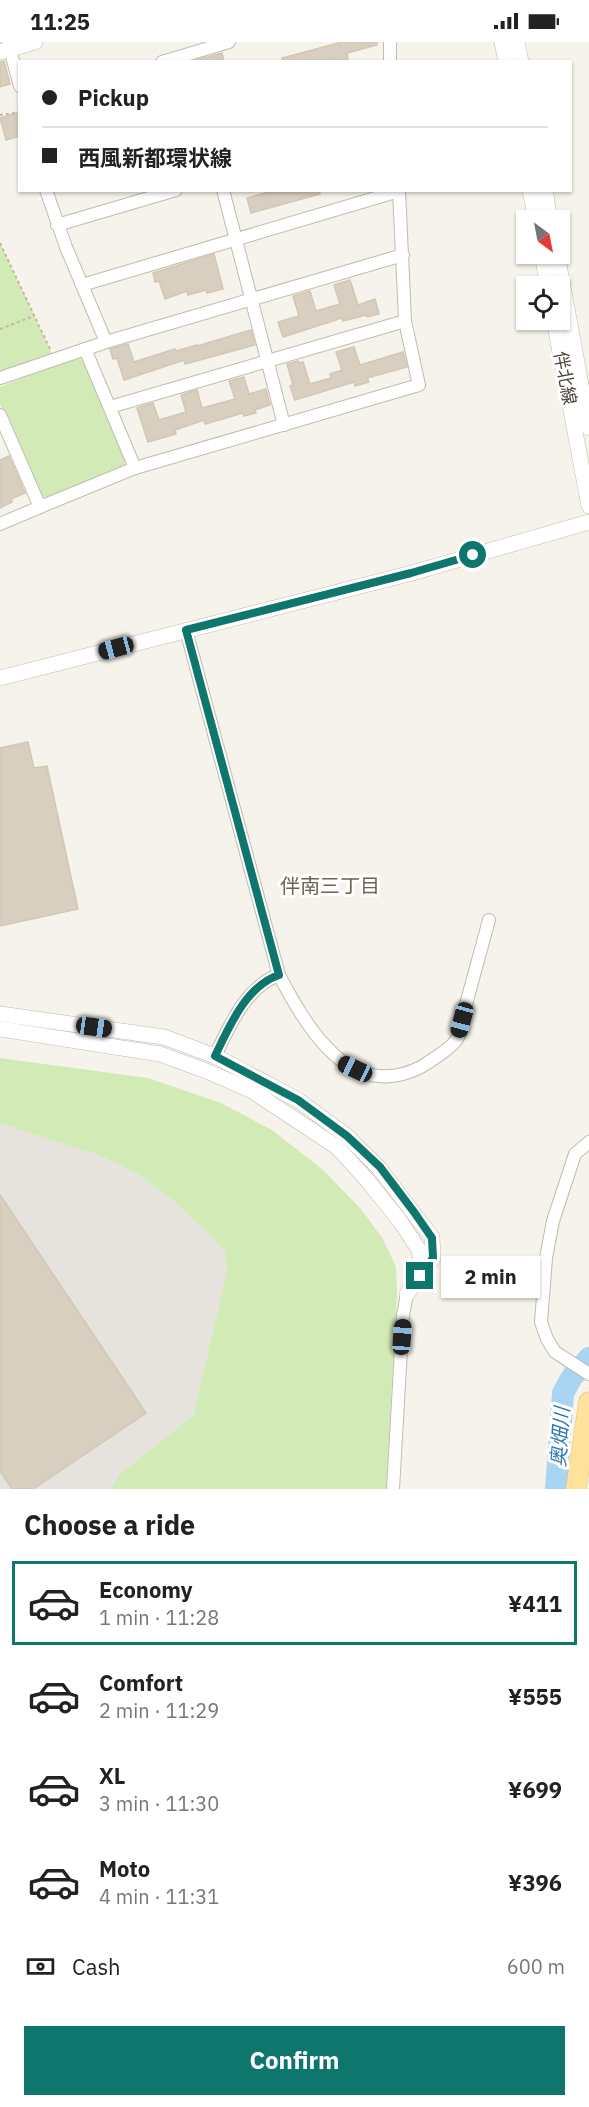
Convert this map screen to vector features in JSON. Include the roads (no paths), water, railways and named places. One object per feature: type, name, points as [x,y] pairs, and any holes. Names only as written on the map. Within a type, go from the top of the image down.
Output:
[{"type":"main road","points":[[576,1489],[589,1402]]},
{"type":"street","points":[[18,81],[6,48],[36,42]]},
{"type":"street","points":[[167,60],[227,42]]},
{"type":"street","points":[[390,42],[390,60]]},
{"type":"street","points":[[502,42],[506,60]]},
{"type":"street","points":[[517,42],[521,60]]},
{"type":"street","points":[[47,192],[57,225],[106,342]]},
{"type":"street","points":[[57,225],[169,192]]},
{"type":"street","points":[[223,192],[284,425]]},
{"type":"street","points":[[82,285],[396,192]]},
{"type":"street","points":[[0,524],[135,468],[419,385],[405,321],[399,192]]},
{"type":"street","points":[[530,192],[534,210]]},
{"type":"street","points":[[545,192],[548,210]]},
{"type":"street","points":[[0,378],[106,342],[403,255]]},
{"type":"street","name":"伴北線","points":[[558,264],[589,428]]},
{"type":"street","points":[[110,407],[405,321]]},
{"type":"street","name":"伴北線","points":[[556,330],[589,506]]},
{"type":"street","points":[[85,349],[135,468]]},
{"type":"street","points":[[0,415],[5,438],[40,507]]},
{"type":"street","points":[[0,678],[411,573],[589,522]]},
{"type":"street","points":[[186,630],[279,975],[297,1010],[318,1040],[343,1063],[367,1075],[388,1077],[407,1074],[427,1063],[457,1040],[489,920]]},
{"type":"street","points":[[215,1056],[242,1006],[266,979],[279,975]]},
{"type":"street","points":[[0,1014],[164,1037],[215,1056],[298,1100],[347,1136],[380,1167],[432,1238],[433,1258],[407,1294]]},
{"type":"street","points":[[0,1029],[160,1054],[209,1072],[252,1091],[337,1147],[368,1180],[419,1250],[422,1266],[407,1294],[403,1315],[393,1489]]},
{"type":"street","points":[[589,1142],[575,1154],[553,1221],[546,1258],[541,1322],[555,1352],[589,1374]]},
{"type":"waterway","name":"奥畑川","points":[[556,1489],[563,1393],[572,1377],[589,1358]]},
{"type":"district","name":"伴南三丁目","points":[[330,886]]}]
